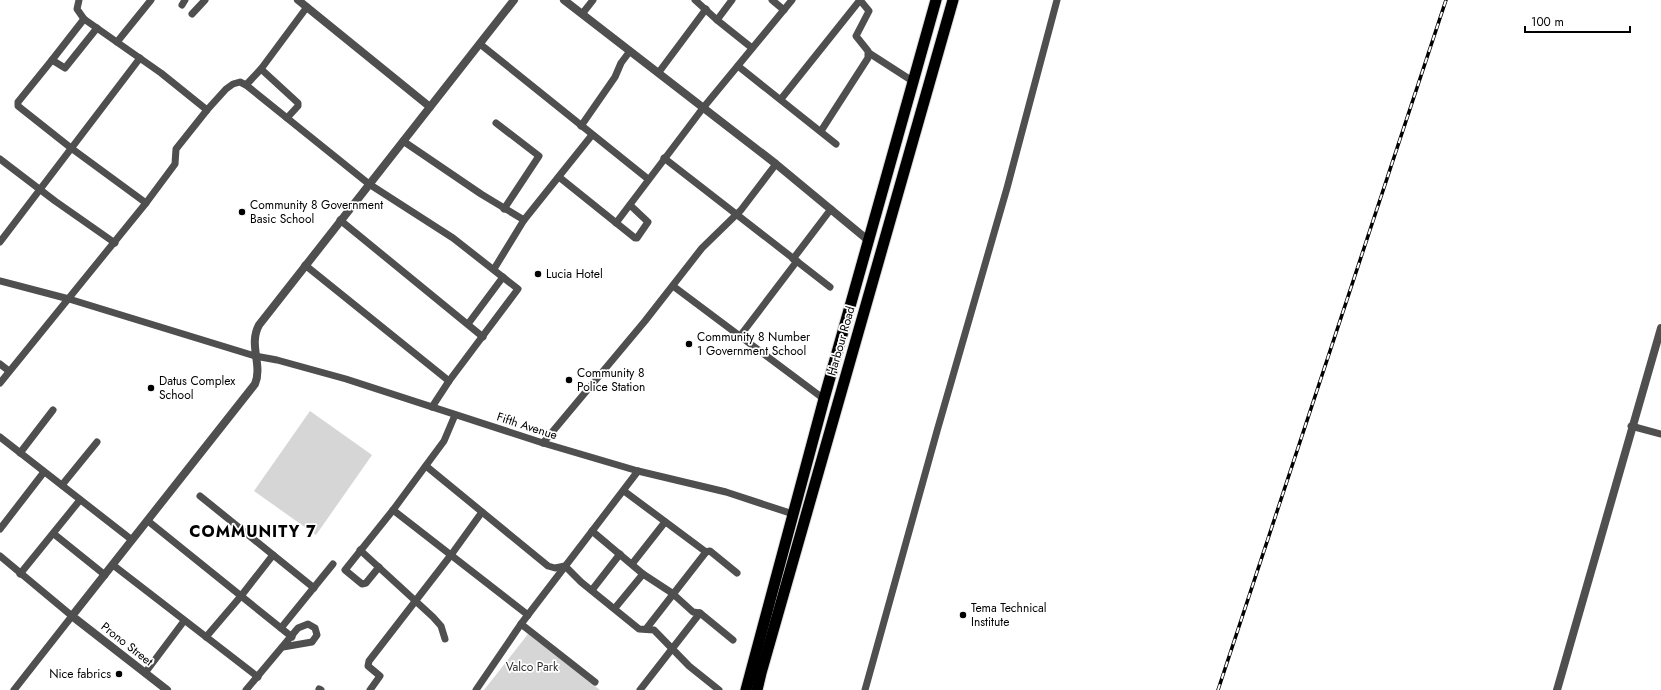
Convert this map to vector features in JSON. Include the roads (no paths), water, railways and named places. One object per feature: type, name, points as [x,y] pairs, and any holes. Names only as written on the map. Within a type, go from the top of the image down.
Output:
[{"type":"highway","name":"Harbour Road","points":[[746,690],[824,399],[936,0]]},
{"type":"highway","name":"Harbour Road","points":[[757,690],[845,375],[953,0]]},
{"type":"street","points":[[79,0],[77,10],[84,18],[140,58],[207,110]]},
{"type":"street","points":[[117,42],[151,0]]},
{"type":"street","points":[[192,14],[205,0]]},
{"type":"street","points":[[298,0],[430,107]]},
{"type":"street","points":[[14,690],[255,384],[258,371],[254,340],[259,324],[514,0]]},
{"type":"street","points":[[564,0],[776,164],[869,241]]},
{"type":"street","points":[[582,14],[593,0]]},
{"type":"street","points":[[695,0],[752,48]]},
{"type":"street","points":[[717,20],[732,0]]},
{"type":"street","points":[[772,0],[784,10]]},
{"type":"street","points":[[616,223],[703,108],[792,0]]},
{"type":"street","points":[[781,99],[860,0],[869,10],[856,36],[869,53],[914,82]]},
{"type":"street","points":[[865,690],[936,431],[1007,188],[1057,0]]},
{"type":"street","points":[[246,85],[308,7]]},
{"type":"street","points":[[659,72],[706,9]]},
{"type":"street","points":[[84,18],[18,104],[71,148],[146,203]]},
{"type":"street","points":[[52,60],[65,68],[97,28]]},
{"type":"street","points":[[480,44],[648,180]]},
{"type":"street","points":[[581,126],[615,77],[621,63],[630,51]]},
{"type":"street","points":[[821,131],[868,58],[869,53]]},
{"type":"street","points":[[0,242],[140,58]]},
{"type":"street","points":[[738,66],[836,144]]},
{"type":"street","points":[[261,68],[298,103],[298,106],[287,118]]},
{"type":"street","points":[[0,383],[146,203],[175,164],[176,149],[207,110],[226,89],[233,84],[240,82],[246,85],[369,184],[453,238],[518,289],[449,381],[432,407]]},
{"type":"street","points":[[496,123],[539,156],[504,209]]},
{"type":"street","points":[[494,269],[524,220],[592,135]]},
{"type":"street","points":[[403,141],[504,209],[524,220]]},
{"type":"street","points":[[664,158],[830,287]]},
{"type":"street","points":[[0,159],[40,190],[115,243]]},
{"type":"street","points":[[543,444],[673,286],[702,248],[736,215],[776,164]]},
{"type":"street","points":[[559,178],[635,238],[639,237],[648,222],[630,205]]},
{"type":"street","points":[[740,336],[831,209]]},
{"type":"street","points":[[340,220],[483,337]]},
{"type":"street","points":[[305,265],[449,381]]},
{"type":"street","points":[[468,324],[503,277]]},
{"type":"street","name":"Fifth Avenue","points":[[0,281],[69,299],[255,356],[277,360],[346,378],[543,444],[638,471],[726,492],[793,514]]},
{"type":"street","points":[[673,286],[824,399]]},
{"type":"street","points":[[1557,690],[1661,328]]},
{"type":"street","points":[[0,364],[9,371]]},
{"type":"street","points":[[20,453],[53,410]]},
{"type":"street","points":[[379,567],[364,584],[346,572],[346,568],[426,466],[447,435],[455,415]]},
{"type":"street","points":[[1632,426],[1661,434]]},
{"type":"street","points":[[0,437],[132,540]]},
{"type":"street","points":[[62,485],[97,442]]},
{"type":"street","points":[[426,466],[548,566],[555,568],[565,566]]},
{"type":"street","points":[[476,690],[521,624],[638,471]]},
{"type":"street","points":[[0,529],[44,472]]},
{"type":"street","points":[[624,490],[706,552],[710,551],[738,573]]},
{"type":"street","points":[[200,496],[314,588]]},
{"type":"street","points":[[20,574],[54,534],[80,500]]},
{"type":"street","points":[[393,510],[528,615]]},
{"type":"street","points":[[370,690],[380,676],[368,666],[368,663],[482,512]]},
{"type":"street","points":[[148,521],[292,637]]},
{"type":"street","points":[[632,564],[665,522]]},
{"type":"street","points":[[592,531],[642,574],[672,594],[693,612],[700,613],[733,640]]},
{"type":"street","points":[[54,534],[105,575]]},
{"type":"street","points":[[360,550],[415,599],[440,626],[444,639]]},
{"type":"street","points":[[646,629],[706,552]]},
{"type":"street","points":[[592,590],[620,554]]},
{"type":"street","points":[[206,637],[273,555]]},
{"type":"street","points":[[0,556],[72,616]]},
{"type":"street","points":[[281,628],[333,564]]},
{"type":"street","points":[[113,565],[258,677]]},
{"type":"street","points":[[565,566],[639,629],[654,630],[689,666],[718,690]]},
{"type":"street","points":[[615,608],[642,574]]},
{"type":"street","points":[[640,690],[700,613]]},
{"type":"street","name":"Prono Street","points":[[72,616],[167,690]]},
{"type":"street","points":[[145,673],[184,621]]},
{"type":"street","points":[[246,690],[298,628],[308,624],[315,628],[317,635],[312,642],[283,647]]},
{"type":"street","points":[[521,624],[595,682]]},
{"type":"railway","points":[[1218,690],[1446,0]]},
{"type":"place","name":"Community 8 Government Basic School","points":[[242,212]]},
{"type":"place","name":"Lucia Hotel","points":[[538,274]]},
{"type":"place","name":"Community 8 Number 1 Government School","points":[[689,344]]},
{"type":"place","name":"Community 8 Police Station","points":[[569,380]]},
{"type":"place","name":"Datus Complex School","points":[[151,388]]},
{"type":"place","name":"Tema Technical Institute","points":[[963,615]]},
{"type":"place","name":"Nice fabrics","points":[[119,674]]},
{"type":"district","name":"COMMUNITY 7","points":[[253,531]]},
{"type":"park label","name":"Valco Park","points":[[532,667]]}]
